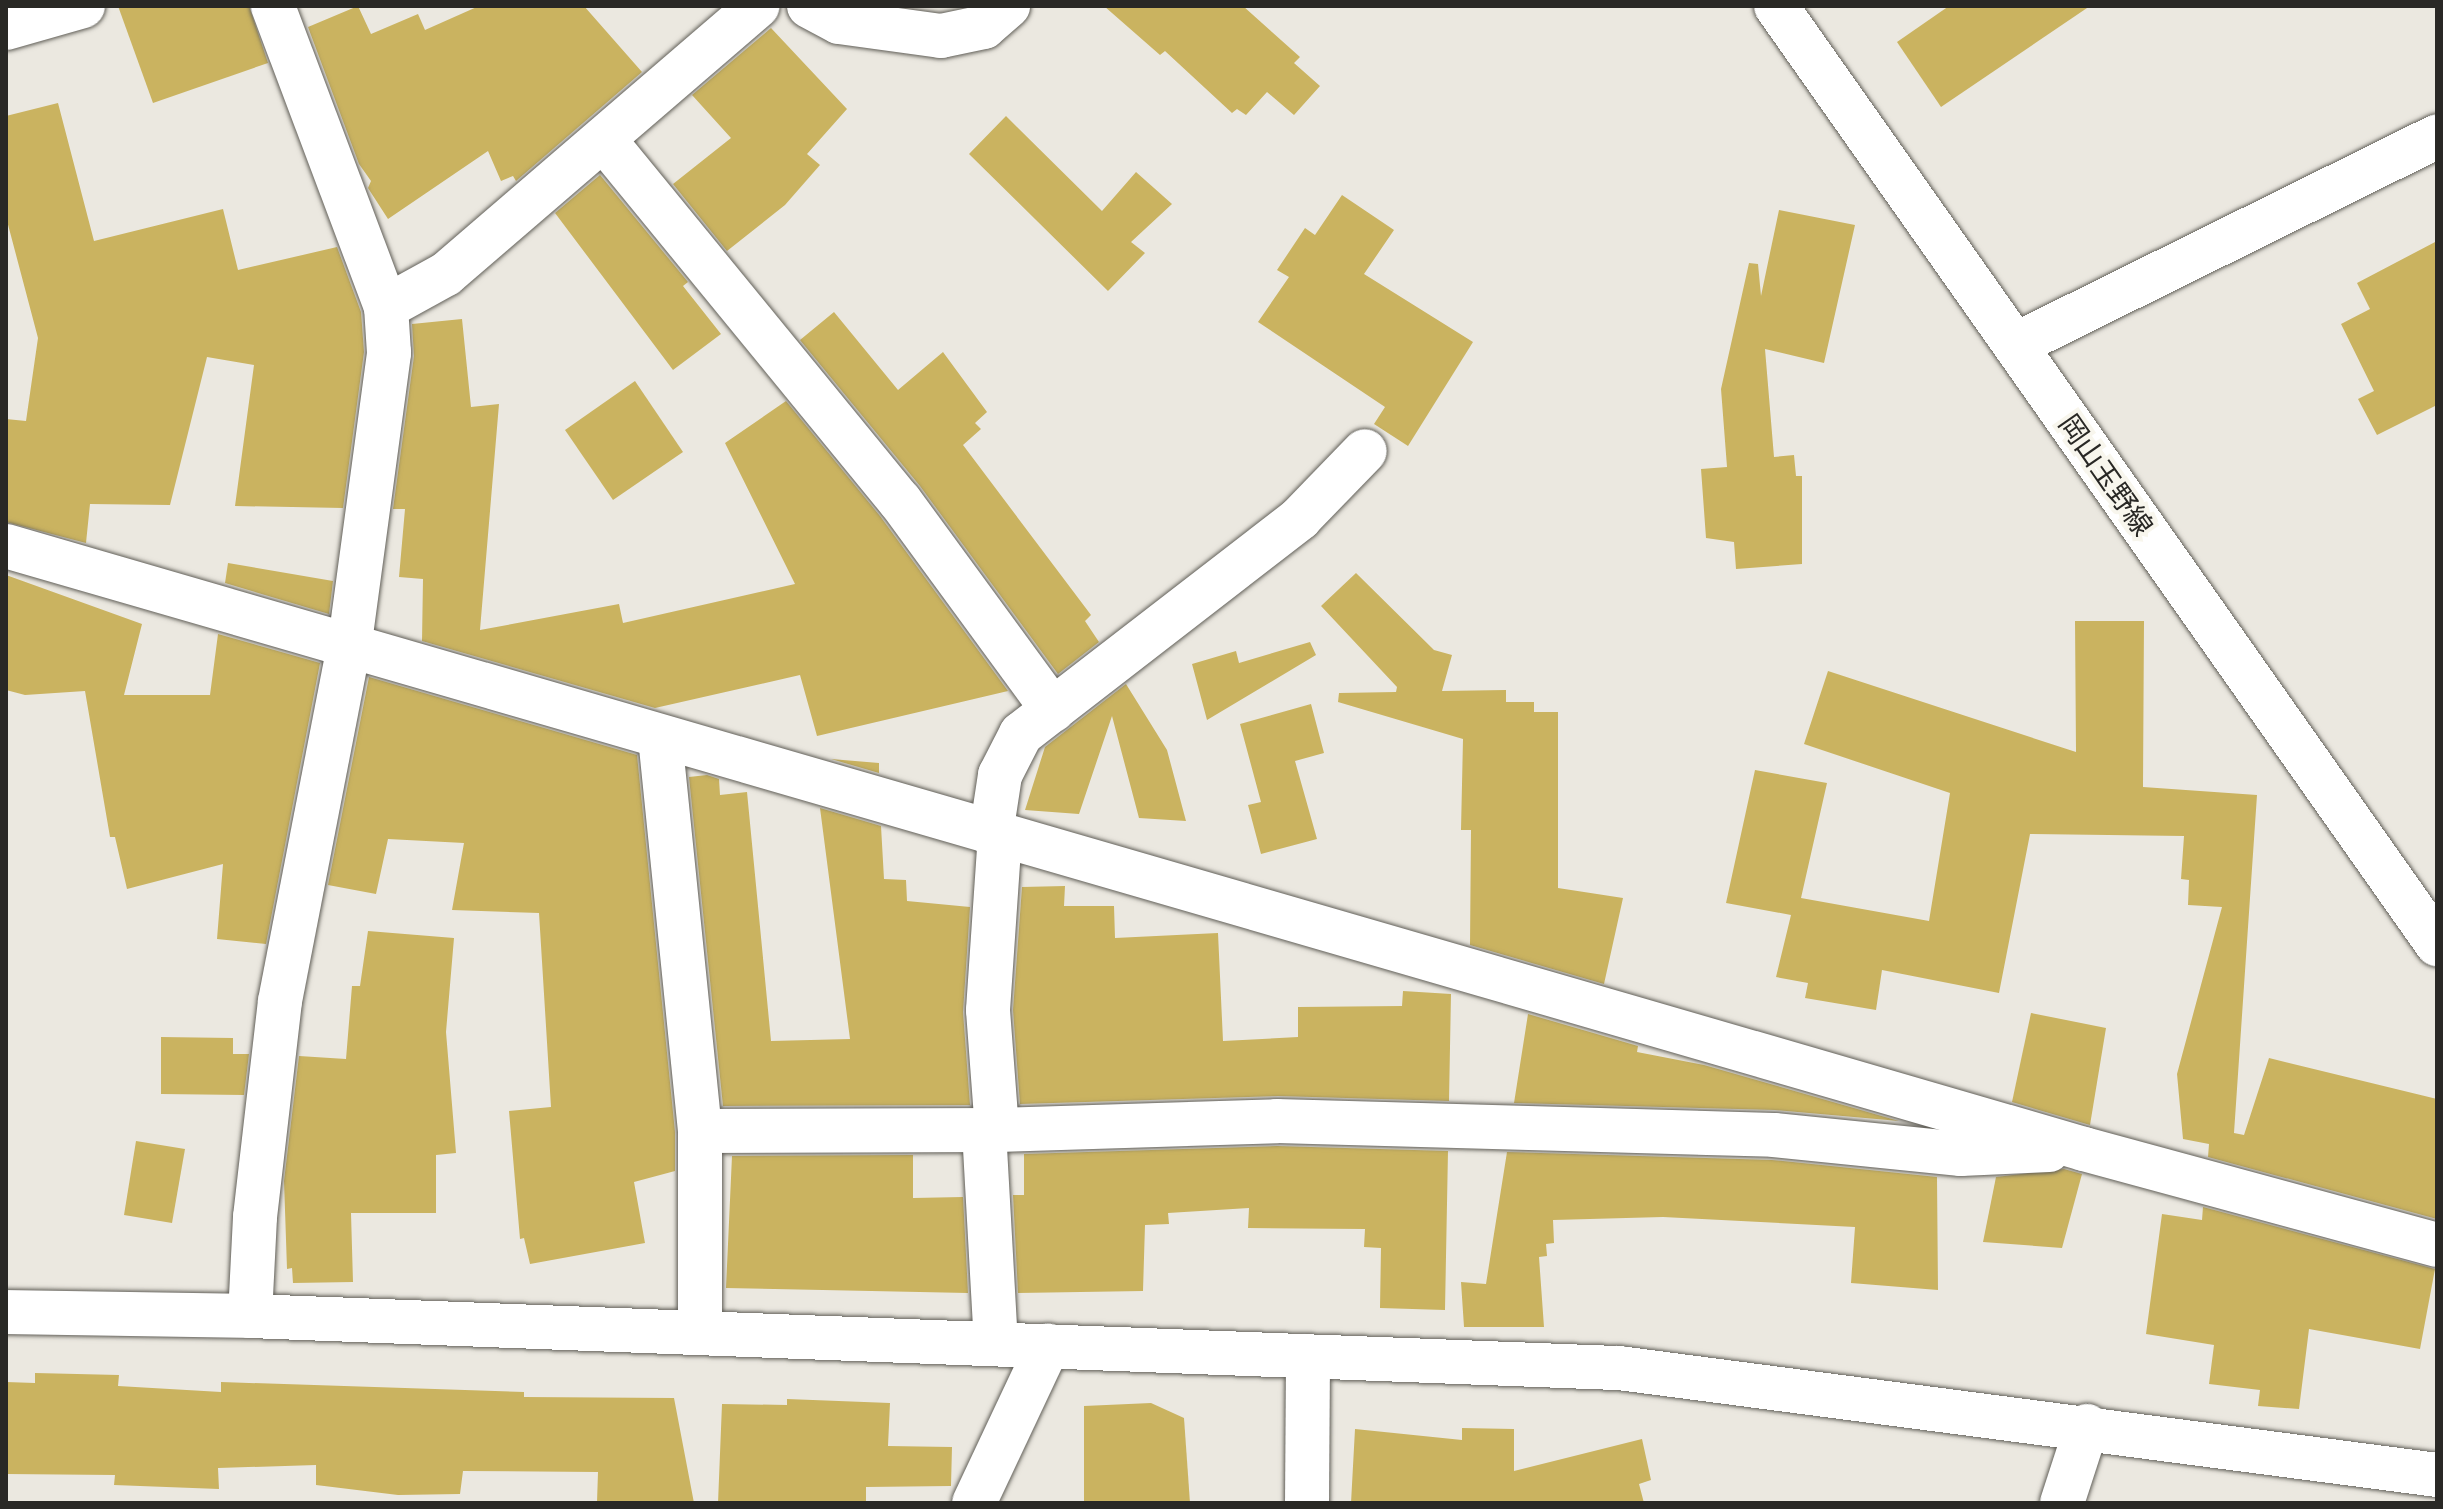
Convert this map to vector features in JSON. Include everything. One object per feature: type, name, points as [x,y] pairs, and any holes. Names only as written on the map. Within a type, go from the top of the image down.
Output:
[{"type":"street","points":[[6,28],[83,6]]},
{"type":"street","points":[[250,1316],[255,1217],[280,1001],[350,642],[389,353],[386,307],[273,6]]},
{"type":"street","points":[[386,307],[446,274],[605,141],[758,6]]},
{"type":"street","points":[[809,6],[839,22],[941,36],[984,27],[1008,6]]},
{"type":"street","name":"岡山玉野線","points":[[1776,6],[2437,944]]},
{"type":"street","points":[[2015,345],[2437,136]]},
{"type":"street","points":[[605,141],[900,501],[1053,710]]},
{"type":"street","points":[[996,1344],[988,1010],[1000,775],[1021,734],[1300,518],[1365,451]]},
{"type":"street","points":[[6,546],[350,642],[660,737],[2084,1149],[2437,1245]]},
{"type":"street","points":[[660,737],[700,1131],[700,1333]]},
{"type":"street","points":[[700,1131],[991,1130],[1277,1121],[1774,1135],[1961,1154],[2084,1149]]},
{"type":"street","points":[[6,1312],[250,1316],[1619,1368],[2087,1426],[2437,1475]]},
{"type":"street","points":[[974,1503],[1048,1346]]},
{"type":"street","points":[[1307,1503],[1308,1356]]},
{"type":"street","points":[[2062,1503],[2087,1426]]},
{"type":"building","points":[[118,6],[249,6],[268,63],[153,103]]},
{"type":"building","points":[[358,6],[371,34],[418,14],[425,30],[479,6],[584,6],[642,72],[516,181],[513,176],[501,181],[488,151],[388,219],[368,188],[371,181],[359,164],[308,27]]},
{"type":"building","points":[[1104,6],[1243,6],[1300,57],[1294,63],[1320,86],[1294,115],[1267,92],[1246,115],[1237,109],[1232,113],[1165,51],[1160,55]]},
{"type":"building","points":[[1949,6],[2090,6],[1941,107],[1897,42]]},
{"type":"building","points":[[771,28],[847,109],[807,154],[820,165],[785,205],[727,251],[673,184],[731,138],[692,95]]},
{"type":"building","points":[[58,103],[94,241],[223,209],[238,270],[337,247],[361,312],[364,352],[343,508],[235,506],[254,365],[207,357],[170,505],[90,504],[86,543],[6,522],[6,419],[26,421],[38,338],[6,217],[6,116]]},
{"type":"building","points":[[1006,116],[1102,211],[1136,172],[1172,204],[1131,242],[1145,253],[1108,291],[969,154]]},
{"type":"building","points":[[600,175],[688,282],[683,286],[721,334],[673,370],[555,213]]},
{"type":"building","points":[[1342,195],[1394,230],[1364,274],[1473,342],[1408,446],[1374,424],[1385,407],[1258,322],[1289,277],[1277,270],[1305,228],[1315,235]]},
{"type":"building","points":[[1779,210],[1855,225],[1824,363],[1765,349],[1774,457],[1794,455],[1796,476],[1802,476],[1802,564],[1736,569],[1734,542],[1706,538],[1701,469],[1727,467],[1721,389],[1749,263],[1758,264],[1761,296]]},
{"type":"building","points":[[2437,241],[2437,405],[2377,435],[2358,399],[2374,391],[2341,324],[2370,309],[2357,283]]},
{"type":"building","points":[[834,312],[898,390],[943,352],[987,412],[975,423],[981,429],[963,445],[1091,615],[1085,621],[1099,642],[1058,674],[920,486],[800,340]]},
{"type":"building","points":[[462,319],[471,407],[499,404],[480,630],[619,604],[623,623],[795,584],[725,443],[786,401],[880,516],[1008,691],[817,736],[800,675],[655,708],[422,641],[423,579],[399,577],[405,509],[393,509],[414,356],[412,324]]},
{"type":"building","points":[[635,381],[683,452],[613,500],[565,430]]},
{"type":"building","points":[[228,563],[333,581],[329,614],[225,583]]},
{"type":"building","points":[[1356,573],[1434,650],[1452,655],[1442,691],[1506,690],[1506,702],[1534,702],[1534,712],[1558,712],[1558,888],[1623,898],[1604,984],[1470,945],[1471,830],[1461,830],[1463,739],[1338,702],[1339,693],[1396,692],[1397,687],[1321,606]]},
{"type":"building","points":[[6,575],[142,624],[124,695],[210,695],[218,634],[320,663],[266,944],[217,939],[223,864],[127,889],[115,837],[110,837],[85,691],[25,695],[6,690]]},
{"type":"building","points":[[2075,621],[2144,621],[2143,787],[2257,795],[2234,1133],[2244,1135],[2269,1058],[2437,1099],[2437,1219],[2208,1157],[2209,1144],[2183,1139],[2177,1074],[2222,907],[2188,905],[2189,880],[2181,879],[2184,836],[2030,834],[1999,993],[1882,970],[1876,1010],[1805,998],[1808,983],[1776,977],[1791,915],[1726,903],[1755,770],[1827,783],[1801,898],[1929,921],[1950,793],[1804,744],[1828,671],[2076,752]]},
{"type":"building","points":[[1310,642],[1316,655],[1207,720],[1192,664],[1236,651],[1239,663]]},
{"type":"building","points":[[369,677],[637,755],[675,1132],[675,1171],[634,1182],[645,1243],[530,1264],[524,1238],[520,1239],[509,1111],[551,1107],[539,913],[452,910],[464,843],[388,839],[376,894],[328,885]]},
{"type":"building","points":[[1126,684],[1167,750],[1186,821],[1139,818],[1112,716],[1079,814],[1025,810],[1045,747]]},
{"type":"building","points":[[1311,704],[1324,753],[1295,761],[1317,839],[1261,854],[1248,805],[1261,802],[1240,724]]},
{"type":"building","points":[[831,759],[879,763],[879,773]]},
{"type":"building","points":[[707,775],[719,779],[720,795],[747,792],[771,1041],[850,1039],[820,808],[881,826],[884,879],[906,880],[907,901],[970,907],[963,1012],[970,1105],[723,1106],[689,777]]},
{"type":"building","points":[[1065,886],[1064,906],[1114,906],[1115,938],[1218,933],[1223,1041],[1298,1037],[1298,1007],[1402,1006],[1403,991],[1451,994],[1449,1101],[1278,1096],[1020,1104],[1013,1010],[1022,887]]},
{"type":"building","points":[[368,931],[454,938],[446,1032],[456,1153],[436,1155],[436,1213],[351,1213],[353,1282],[293,1283],[292,1268],[287,1269],[284,1181],[299,1056],[346,1059],[352,986],[360,986]]},
{"type":"building","points":[[2031,1013],[2106,1028],[2090,1125],[2012,1102]]},
{"type":"building","points":[[1528,1014],[1638,1046],[1637,1052],[1704,1065],[1899,1121],[1775,1110],[1514,1103]]},
{"type":"building","points":[[161,1037],[233,1038],[233,1054],[249,1054],[244,1095],[161,1094]]},
{"type":"building","points":[[136,1141],[185,1149],[172,1223],[124,1215]]},
{"type":"building","points":[[1277,1146],[1448,1151],[1445,1310],[1380,1308],[1381,1248],[1364,1247],[1365,1229],[1248,1228],[1249,1208],[1168,1213],[1169,1224],[1145,1225],[1143,1291],[1018,1293],[1013,1195],[1024,1195],[1024,1154]]},
{"type":"building","points":[[1507,1152],[1772,1160],[1937,1177],[1938,1290],[1851,1283],[1855,1227],[1663,1217],[1553,1220],[1554,1243],[1546,1244],[1547,1256],[1539,1257],[1544,1327],[1464,1327],[1461,1282],[1486,1284]]},
{"type":"building","points":[[913,1155],[913,1198],[963,1197],[968,1293],[726,1288],[732,1156],[725,1156]]},
{"type":"building","points":[[2064,1169],[2082,1174],[2062,1248],[1983,1242],[1996,1177]]},
{"type":"building","points":[[2203,1207],[2435,1269],[2420,1349],[2309,1329],[2299,1409],[2258,1406],[2260,1390],[2209,1384],[2214,1345],[2146,1334],[2162,1214],[2202,1220]]},
{"type":"building","points":[[35,1373],[119,1375],[118,1386],[221,1392],[221,1382],[524,1392],[524,1397],[674,1398],[694,1503],[597,1502],[598,1472],[463,1471],[460,1494],[398,1495],[316,1485],[316,1465],[218,1468],[219,1489],[114,1485],[115,1475],[6,1474],[6,1382],[35,1383]]},
{"type":"building","points":[[787,1399],[890,1403],[888,1446],[952,1447],[951,1486],[866,1487],[866,1503],[718,1503],[722,1404],[787,1405]]},
{"type":"building","points":[[1151,1403],[1184,1418],[1190,1503],[1084,1503],[1084,1406]]},
{"type":"building","points":[[1462,1428],[1514,1429],[1514,1471],[1642,1439],[1651,1480],[1639,1484],[1644,1503],[1351,1503],[1355,1429],[1462,1440]]}]
